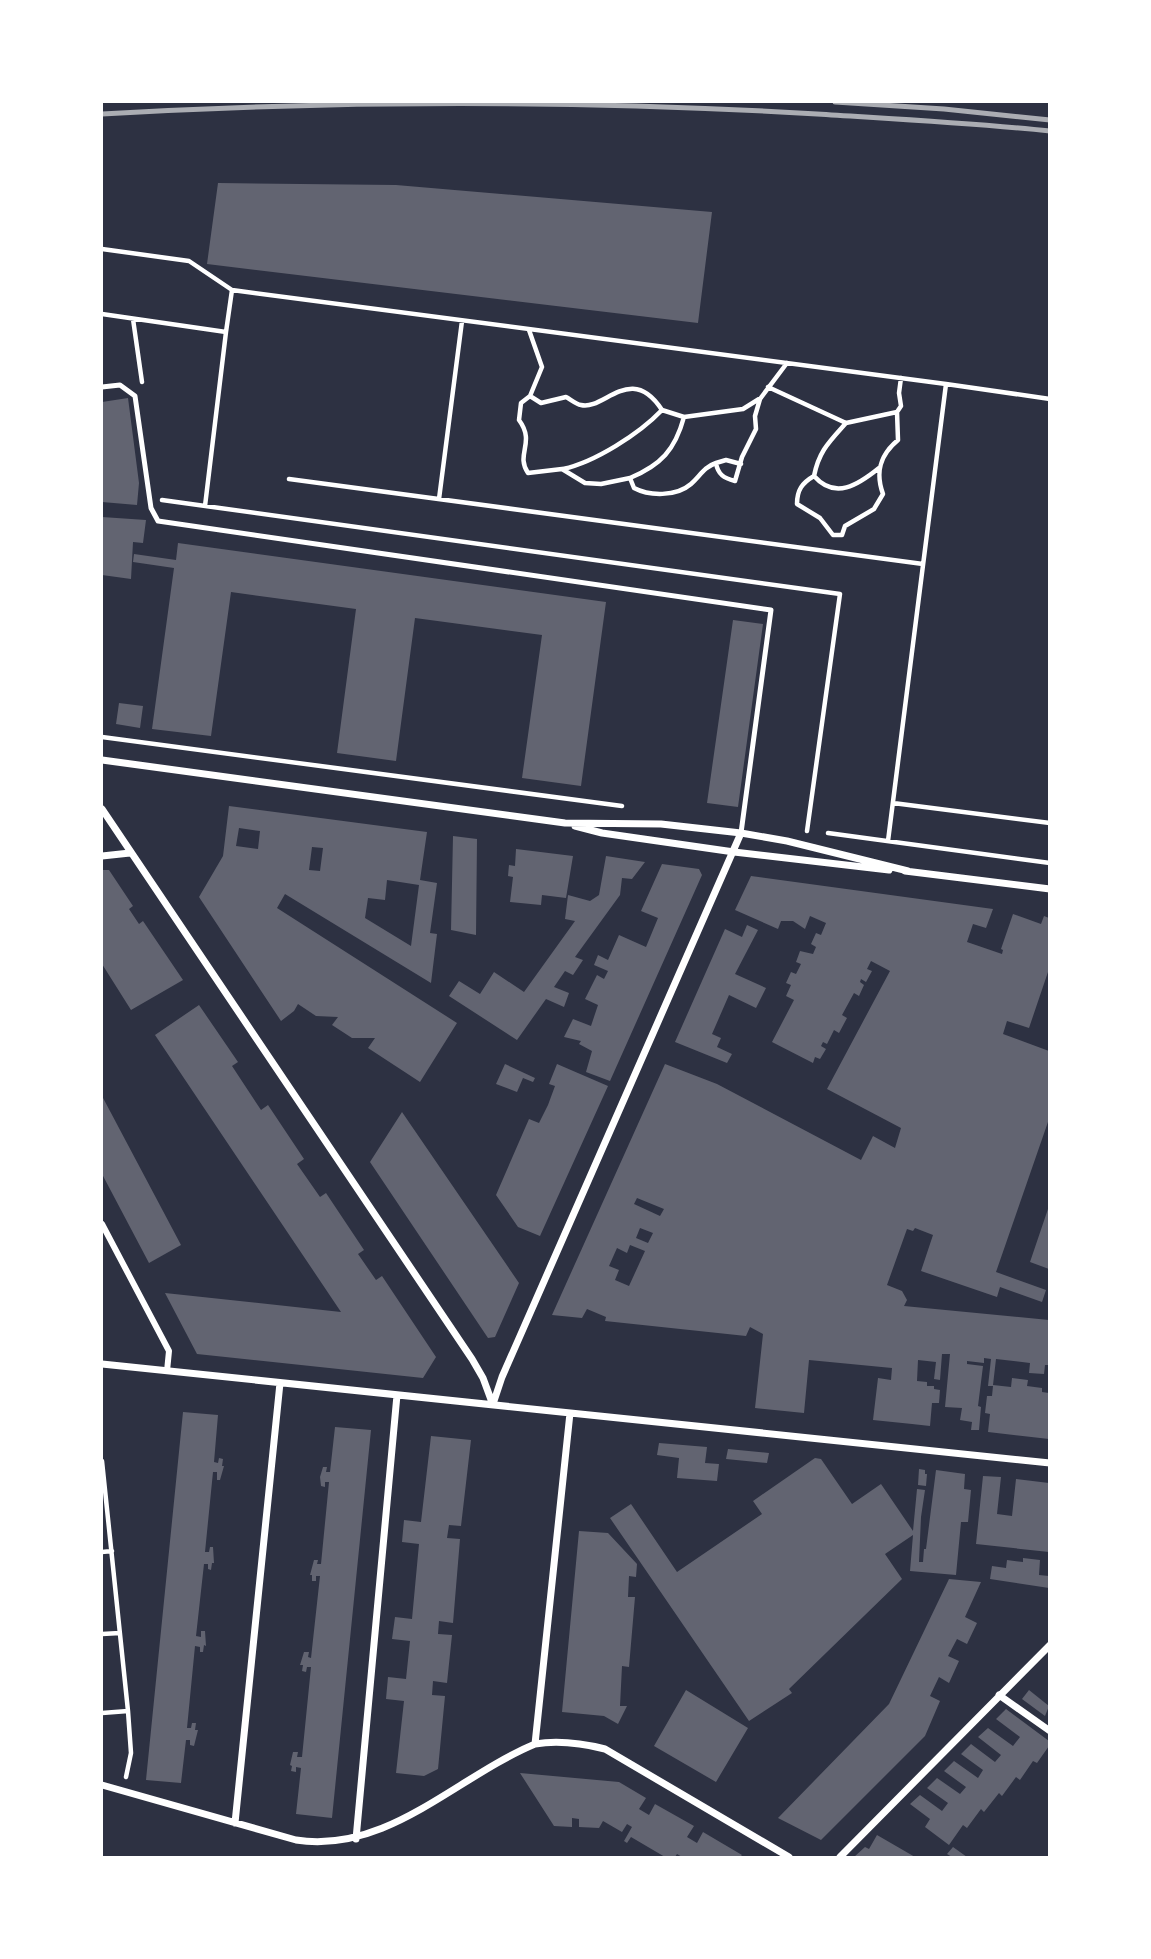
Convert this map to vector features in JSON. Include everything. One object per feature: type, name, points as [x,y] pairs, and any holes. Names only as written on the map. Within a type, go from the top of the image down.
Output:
[{"type":"street","points":[[102,760],[565,823],[661,824],[741,833],[795,843],[908,871]]},
{"type":"street","points":[[102,809],[472,1359],[483,1378],[493,1405]]},
{"type":"street","points":[[565,823],[602,833],[734,852],[1049,889]]},
{"type":"street","points":[[493,1405],[502,1377],[741,833]]},
{"type":"street","points":[[102,856],[130,853]]},
{"type":"street","points":[[102,1224],[169,1351],[167,1371]]},
{"type":"street","points":[[102,1364],[1049,1463]]},
{"type":"street","points":[[235,1823],[280,1383]]},
{"type":"street","points":[[356,1839],[397,1395]]},
{"type":"street","points":[[535,1744],[570,1413]]},
{"type":"street","points":[[840,1857],[1049,1645]]},
{"type":"street","points":[[999,1695],[1049,1731]]},
{"type":"street","points":[[102,1785],[235,1823],[312,1842],[329,1843],[356,1839],[400,1819],[535,1744],[563,1742],[605,1749],[789,1857]]},
{"type":"lane","points":[[102,387],[120,385],[135,396],[151,508],[158,521],[771,610],[741,833]]},
{"type":"path","points":[[102,248],[189,261],[232,290],[1049,398]]},
{"type":"path","points":[[205,506],[232,290]]},
{"type":"path","points":[[102,316],[226,331]]},
{"type":"path","points":[[133,319],[139,368]]},
{"type":"path","points":[[439,499],[462,321]]},
{"type":"path","points":[[528,329],[542,367],[530,396],[521,402],[519,420],[526,430],[524,467],[528,473],[581,465],[634,434],[662,410]]},
{"type":"path","points":[[530,396],[541,402],[566,397],[580,405],[590,405],[618,390],[636,390],[654,398],[662,410],[684,417],[743,410],[760,398],[787,363]]},
{"type":"path","points":[[897,412],[846,423],[824,447],[814,476],[805,481],[797,493],[797,503],[820,519],[833,535],[842,535],[845,526],[874,509],[883,494],[878,482],[878,468],[886,450],[898,440],[897,412],[901,406],[901,378]]},
{"type":"path","points":[[888,841],[946,384]]},
{"type":"path","points":[[768,387],[846,423]]},
{"type":"path","points":[[716,463],[717,471],[723,478],[735,481],[756,429],[755,416],[760,398]]},
{"type":"path","points":[[562,469],[586,482],[601,484],[630,478],[653,468],[663,459],[681,428],[684,417]]},
{"type":"path","points":[[630,478],[634,488],[646,494],[663,494],[689,486],[707,466],[726,460],[741,464]]},
{"type":"path","points":[[814,476],[822,486],[835,490],[865,479],[878,468]]},
{"type":"path","points":[[289,479],[923,564]]},
{"type":"path","points":[[102,737],[635,808]]},
{"type":"path","points":[[893,803],[1049,822]]},
{"type":"path","points":[[794,829],[1049,863]]},
{"type":"path","points":[[102,1461],[131,1753],[123,1792]]},
{"type":"path","points":[[102,1552],[112,1551]]},
{"type":"path","points":[[102,1634],[120,1633]]},
{"type":"path","points":[[102,1713],[128,1711]]},
{"type":"building","points":[[218,183],[396,185],[712,212],[698,323],[207,264]]},
{"type":"building","points":[[128,398],[139,483],[137,505],[102,502],[102,402]]},
{"type":"building","points":[[102,517],[146,520],[143,543],[133,542],[131,579],[102,575]]},
{"type":"building","points":[[178,543],[606,602],[581,786],[522,778],[542,635],[415,618],[396,761],[337,753],[356,609],[231,592],[211,736],[152,729],[174,568],[133,562],[134,554],[176,560]]},
{"type":"building","points":[[733,620],[763,624],[738,807],[707,803]]},
{"type":"building","points":[[119,703],[143,706],[140,728],[116,724]]},
{"type":"building","points":[[229,806],[427,832],[420,880],[437,883],[430,933],[437,934],[431,983],[285,894],[277,908],[457,1023],[420,1082],[368,1048],[375,1038],[352,1038],[332,1025],[338,1017],[316,1016],[298,1004],[294,1011],[281,1021],[199,897],[223,856]],"holes":[[[239,828],[260,831],[258,849],[236,846]],[[312,847],[323,848],[320,871],[309,870]],[[387,880],[419,885],[411,946],[365,918],[368,898],[385,900]]]},
{"type":"building","points":[[453,836],[477,839],[476,935],[451,930]]},
{"type":"building","points":[[516,849],[573,856],[566,898],[542,895],[541,905],[510,902],[513,877],[508,876],[509,865],[515,866]]},
{"type":"building","points":[[606,856],[645,862],[632,879],[622,878],[620,895],[575,957],[583,960],[573,975],[565,971],[554,987],[569,993],[564,1007],[546,999],[517,1040],[449,996],[459,981],[480,994],[494,972],[524,992],[575,921],[565,919],[568,895],[590,901],[599,895]]},
{"type":"building","points":[[662,864],[699,869],[702,875],[610,1081],[586,1072],[592,1051],[579,1044],[581,1041],[564,1037],[573,1019],[591,1026],[598,1005],[585,999],[597,975],[604,979],[608,971],[594,965],[598,955],[608,960],[619,935],[646,947],[658,918],[641,911]]},
{"type":"building","points":[[102,870],[109,870],[133,906],[129,909],[139,924],[143,921],[183,980],[131,1010],[102,964]]},
{"type":"building","points":[[751,876],[993,909],[986,928],[973,924],[967,942],[1002,954],[1001,949],[1013,914],[1041,924],[1044,916],[1049,918],[1049,969],[1029,1028],[1007,1021],[1003,1034],[1049,1051],[1049,1119],[996,1272],[1046,1290],[1042,1302],[1000,1287],[997,1297],[921,1271],[933,1235],[915,1228],[913,1231],[907,1229],[887,1285],[902,1291],[907,1300],[904,1306],[1049,1320],[1049,1365],[1045,1365],[1044,1374],[1029,1373],[1030,1363],[996,1359],[993,1385],[1011,1387],[1012,1378],[1028,1380],[1027,1386],[1042,1388],[1042,1392],[1049,1393],[1049,1439],[988,1432],[990,1414],[985,1413],[987,1396],[992,1396],[993,1386],[988,1386],[991,1359],[984,1358],[984,1363],[967,1361],[967,1364],[983,1366],[978,1406],[981,1407],[979,1430],[971,1430],[972,1422],[960,1420],[962,1408],[945,1407],[950,1354],[942,1354],[940,1380],[934,1379],[936,1362],[918,1360],[917,1381],[927,1382],[927,1386],[940,1390],[939,1403],[932,1403],[930,1426],[873,1420],[878,1378],[891,1380],[892,1368],[809,1360],[804,1413],[755,1408],[763,1334],[750,1327],[746,1336],[605,1321],[606,1317],[587,1309],[582,1318],[552,1315],[665,1064],[717,1084],[861,1160],[873,1136],[895,1148],[901,1128],[827,1089],[890,971],[871,961],[867,969],[872,971],[866,982],[861,979],[860,982],[864,985],[859,996],[854,993],[842,1015],[847,1018],[839,1033],[834,1030],[827,1044],[823,1042],[821,1046],[826,1049],[820,1059],[815,1057],[813,1063],[772,1042],[794,1000],[786,996],[791,985],[786,983],[791,972],[796,974],[801,964],[796,962],[800,951],[813,954],[816,947],[811,944],[816,933],[821,935],[826,923],[810,916],[805,929],[793,921],[781,921],[778,929],[735,910]],"holes":[[[637,1198],[664,1209],[660,1216],[634,1204]],[[640,1228],[653,1233],[648,1243],[636,1238]],[[630,1245],[645,1251],[629,1286],[615,1280],[619,1270],[609,1266],[617,1248],[627,1253]]]},
{"type":"building","points":[[747,925],[758,930],[735,974],[766,988],[756,1008],[729,995],[712,1034],[721,1038],[717,1047],[732,1054],[727,1063],[675,1042],[725,929],[742,937]]},
{"type":"building","points":[[199,1005],[238,1062],[232,1066],[261,1110],[268,1105],[304,1159],[297,1164],[320,1197],[326,1193],[364,1250],[358,1254],[376,1280],[382,1276],[436,1357],[423,1378],[197,1354],[165,1293],[341,1312],[155,1035]]},
{"type":"building","points":[[505,1064],[535,1078],[533,1082],[523,1078],[517,1092],[496,1084]]},
{"type":"building","points":[[557,1064],[608,1086],[540,1236],[518,1227],[496,1195],[529,1119],[539,1123],[548,1105],[555,1086],[549,1084]]},
{"type":"building","points":[[102,1096],[181,1245],[149,1263],[102,1174]]},
{"type":"building","points":[[402,1112],[519,1283],[495,1337],[488,1338],[370,1162]]},
{"type":"building","points":[[1049,1206],[1049,1269],[1030,1262]]},
{"type":"building","points":[[183,1412],[218,1415],[214,1462],[218,1463],[219,1458],[223,1459],[224,1466],[220,1480],[217,1480],[217,1472],[213,1472],[205,1552],[209,1552],[210,1547],[213,1547],[214,1563],[211,1570],[208,1569],[208,1564],[204,1564],[196,1636],[201,1637],[201,1631],[205,1631],[206,1646],[204,1645],[203,1652],[200,1652],[200,1647],[195,1646],[187,1728],[196,1723],[195,1730],[198,1730],[194,1746],[190,1745],[190,1740],[186,1740],[181,1783],[146,1780]]},
{"type":"building","points":[[335,1427],[371,1430],[332,1818],[296,1814],[301,1768],[296,1767],[296,1772],[291,1771],[290,1765],[293,1752],[298,1752],[297,1757],[302,1757],[311,1667],[307,1667],[306,1672],[302,1671],[303,1665],[300,1665],[304,1652],[309,1652],[308,1657],[311,1658],[320,1576],[316,1576],[316,1581],[312,1581],[310,1575],[314,1560],[321,1564],[329,1482],[325,1482],[325,1487],[321,1486],[320,1477],[323,1467],[327,1467],[326,1472],[330,1472]]},
{"type":"building","points":[[431,1436],[471,1440],[461,1526],[449,1525],[447,1538],[460,1539],[453,1623],[439,1621],[438,1634],[452,1635],[447,1683],[433,1681],[432,1695],[445,1696],[438,1769],[424,1776],[396,1773],[404,1701],[386,1699],[388,1677],[406,1679],[410,1641],[392,1639],[395,1617],[412,1619],[419,1544],[402,1542],[404,1520],[421,1522]]},
{"type":"building","points":[[659,1443],[707,1447],[705,1463],[719,1464],[717,1481],[677,1478],[679,1458],[657,1455]]},
{"type":"building","points":[[728,1449],[769,1453],[767,1463],[726,1459]]},
{"type":"building","points":[[815,1458],[821,1459],[852,1504],[881,1484],[913,1531],[917,1489],[925,1490],[919,1562],[923,1562],[926,1549],[936,1470],[965,1474],[964,1489],[971,1490],[968,1522],[961,1522],[956,1575],[910,1571],[913,1535],[885,1554],[902,1579],[789,1689],[792,1693],[749,1721],[610,1518],[631,1504],[677,1572],[762,1514],[753,1501]]},
{"type":"building","points":[[919,1469],[925,1470],[927,1474],[926,1486],[918,1485]]},
{"type":"building","points":[[983,1476],[1001,1477],[997,1514],[1012,1516],[1016,1479],[1049,1483],[1049,1552],[976,1544]]},
{"type":"building","points":[[579,1531],[608,1533],[637,1564],[636,1577],[629,1576],[628,1597],[635,1597],[629,1667],[622,1666],[620,1706],[627,1706],[618,1724],[604,1716],[562,1712]]},
{"type":"building","points":[[1023,1558],[1040,1560],[1039,1575],[1049,1576],[1049,1588],[990,1579],[992,1566],[1006,1568],[1007,1560],[1023,1562]]},
{"type":"building","points":[[949,1579],[981,1582],[965,1617],[977,1623],[967,1644],[957,1639],[948,1656],[959,1661],[949,1683],[939,1677],[930,1696],[940,1701],[925,1736],[821,1840],[778,1818],[889,1704]]},
{"type":"building","points":[[686,1690],[748,1728],[716,1782],[654,1746]]},
{"type":"building","points":[[1029,1690],[1049,1706],[1045,1716],[1022,1699]]},
{"type":"building","points":[[1006,1709],[1049,1741],[1049,1746],[1037,1763],[1033,1761],[1020,1780],[1016,1777],[1002,1796],[999,1793],[984,1812],[981,1809],[967,1828],[963,1825],[949,1845],[925,1827],[930,1819],[910,1804],[920,1795],[942,1811],[948,1803],[927,1788],[937,1778],[960,1794],[966,1787],[944,1771],[954,1761],[978,1778],[983,1770],[961,1754],[971,1744],[995,1762],[1001,1755],[978,1737],[988,1728],[1013,1746],[1020,1737],[996,1719]]},
{"type":"building","points":[[520,1773],[619,1782],[646,1798],[639,1809],[649,1815],[655,1804],[694,1826],[687,1837],[697,1843],[703,1832],[742,1855],[682,1857],[677,1854],[675,1857],[665,1857],[631,1837],[627,1843],[624,1841],[632,1827],[627,1824],[622,1832],[603,1821],[599,1828],[579,1827],[579,1819],[572,1818],[572,1827],[554,1826]]},
{"type":"building","points":[[877,1835],[915,1857],[854,1857],[865,1847],[869,1849]]},
{"type":"building","points":[[953,1847],[967,1857],[952,1857],[947,1854]]},
{"type":"railway","points":[[835,102],[944,109],[1050,120]]},
{"type":"railway","points":[[102,114],[370,104],[549,104],[728,109],[1050,131]]}]
